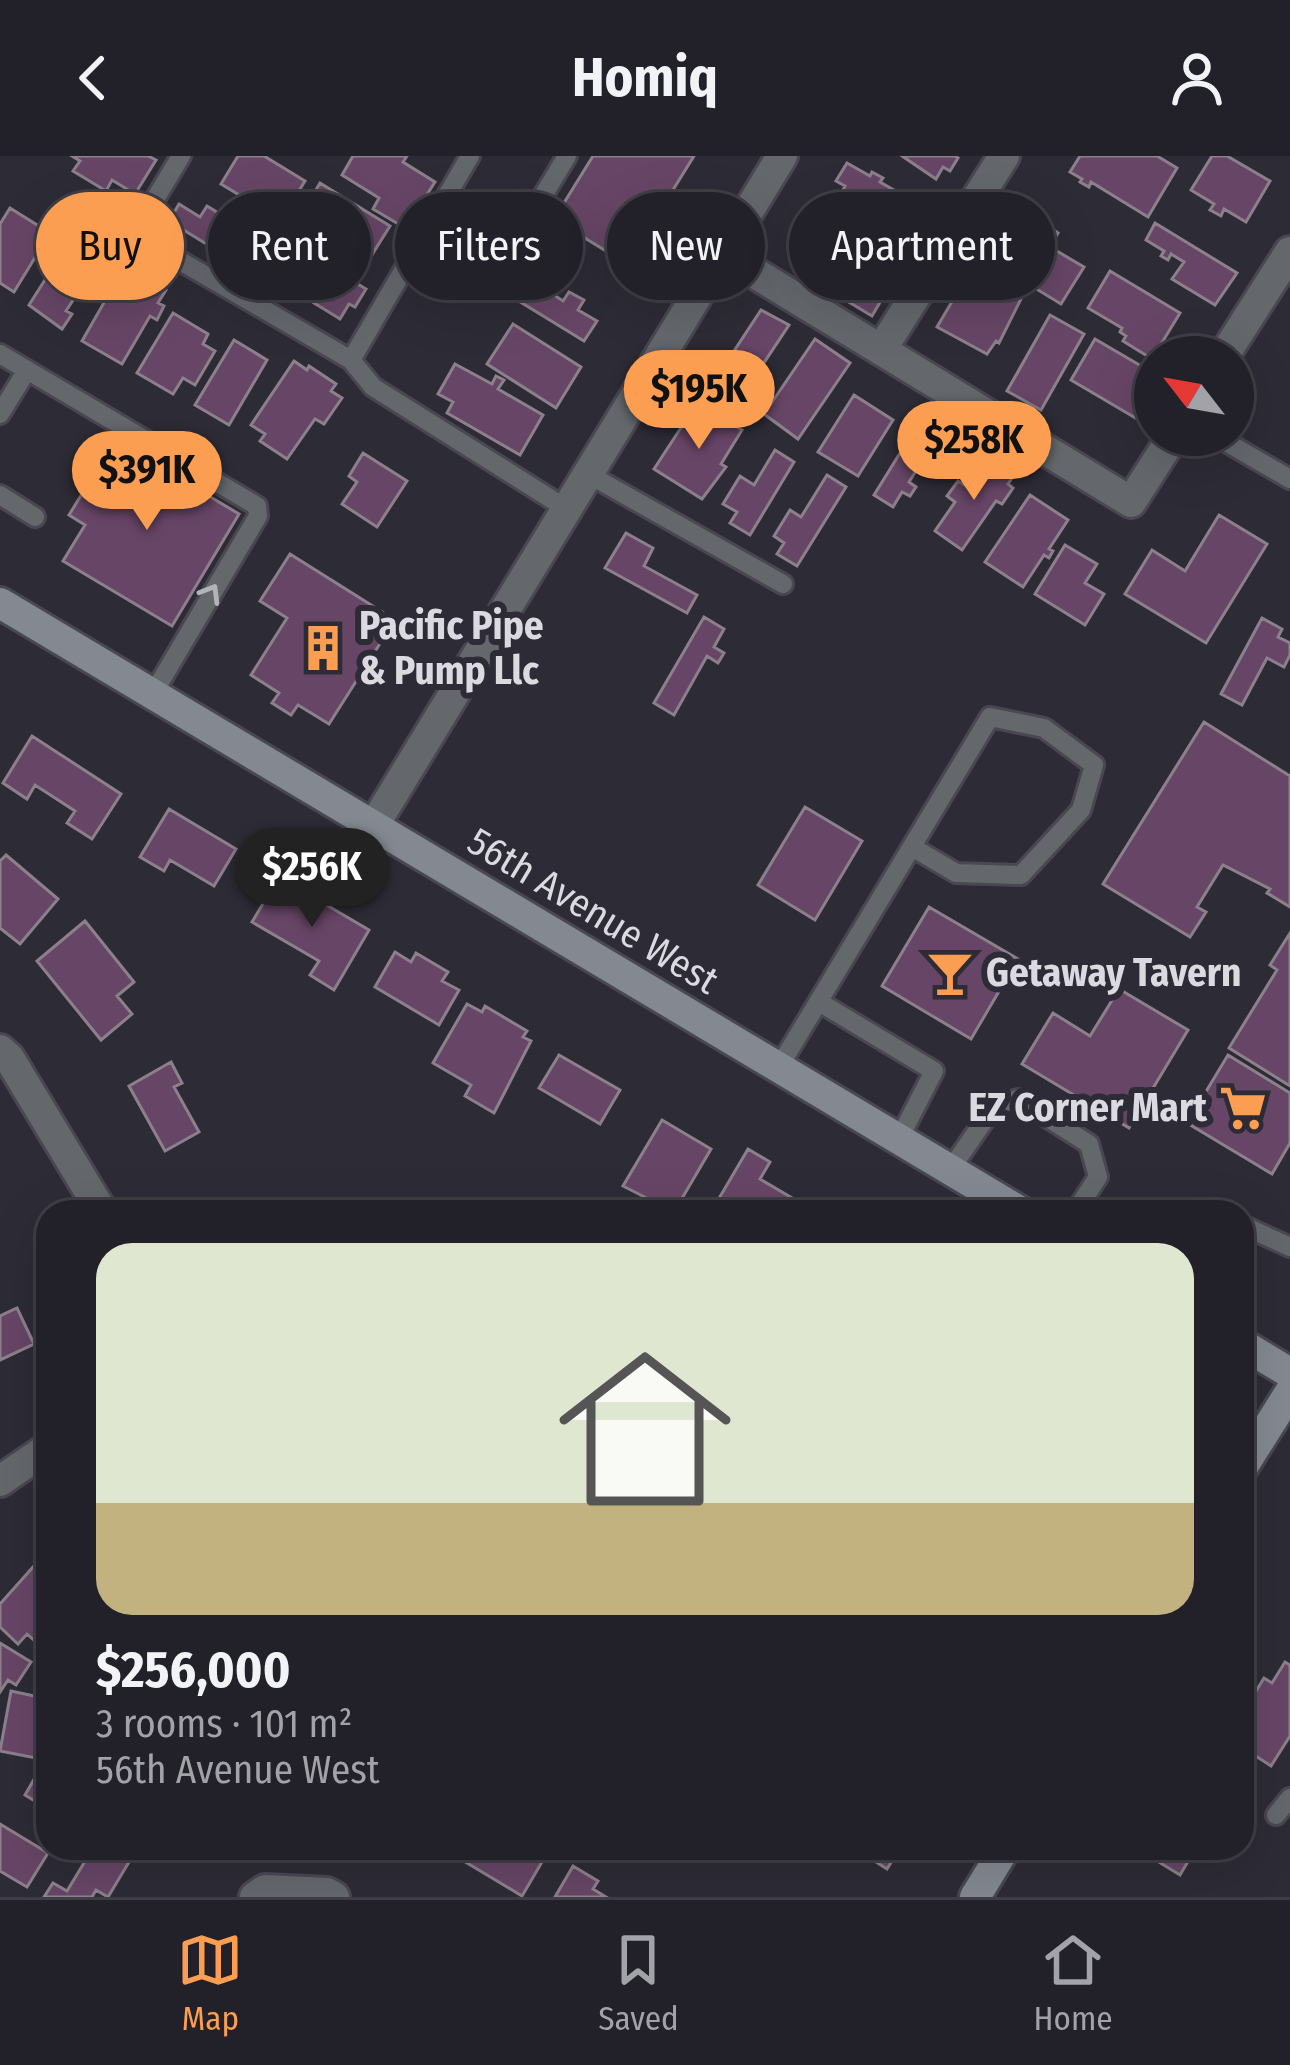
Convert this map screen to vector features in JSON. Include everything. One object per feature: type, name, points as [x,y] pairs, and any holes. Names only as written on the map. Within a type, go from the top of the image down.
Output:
[{"type":"main road","name":"56th Avenue West","points":[[2,610],[153,694],[1001,1200]]},
{"type":"main road","points":[[1254,1351],[1290,1373]]},
{"type":"main road","points":[[1254,1449],[1290,1392]]},
{"type":"main road","points":[[975,1897],[998,1860]]},
{"type":"street","points":[[760,192],[782,156]]},
{"type":"street","points":[[881,350],[1004,156]]},
{"type":"street","points":[[1236,336],[1290,252]]},
{"type":"street","points":[[765,279],[1131,502],[1161,456]]},
{"type":"street","points":[[374,825],[693,300]]},
{"type":"street","points":[[0,1050],[95,1200]]},
{"type":"street","points":[[0,1481],[36,1456]]},
{"type":"street","points":[[255,1897],[265,1890],[334,1897]]},
{"type":"lane","points":[[181,156],[134,234],[351,360],[373,387],[567,509]]},
{"type":"lane","points":[[351,360],[470,156]]},
{"type":"lane","points":[[546,192],[568,156]]},
{"type":"lane","points":[[0,354],[257,506],[258,516],[153,694]]},
{"type":"lane","points":[[0,414],[27,370]]},
{"type":"lane","points":[[1250,456],[1290,479]]},
{"type":"lane","points":[[588,473],[783,584]]},
{"type":"lane","points":[[0,495],[35,517]]},
{"type":"lane","points":[[779,1067],[990,717],[1044,728],[1094,765],[1081,810],[1021,875],[956,873],[912,847]]},
{"type":"lane","points":[[819,1001],[934,1071],[898,1139]]},
{"type":"lane","points":[[950,1170],[995,1106],[1018,1099],[1089,1144],[1098,1177],[1083,1200]]},
{"type":"lane","points":[[1254,1230],[1290,1247]]},
{"type":"lane","points":[[1276,1815],[1290,1798]]},
{"type":"building","points":[[72,156],[148,156],[156,160],[136,192],[112,180],[106,191],[73,171],[80,161]]},
{"type":"building","points":[[238,156],[264,156],[305,181],[298,192],[234,192],[221,184]]},
{"type":"building","points":[[353,156],[407,156],[403,162],[435,182],[429,192],[395,192],[395,222],[373,209],[379,198],[342,175]]},
{"type":"building","points":[[593,156],[694,156],[672,192],[607,192],[607,252],[583,237],[583,192],[571,192]]},
{"type":"building","points":[[902,156],[958,158],[950,171],[943,167],[936,179]]},
{"type":"building","points":[[1080,156],[1157,156],[1177,168],[1148,217],[1091,182],[1089,187],[1080,182],[1070,172]]},
{"type":"building","points":[[1212,156],[1227,156],[1270,181],[1246,222],[1224,209],[1221,216],[1210,210],[1214,204],[1191,190]]},
{"type":"building","points":[[847,163],[883,178],[880,182],[898,192],[842,192],[845,186],[836,181]]},
{"type":"building","points":[[320,183],[335,192],[315,192]]},
{"type":"building","points":[[184,207],[200,217],[208,207],[208,245],[184,230]]},
{"type":"building","points":[[10,208],[36,224],[36,256],[14,292],[0,283],[0,224]]},
{"type":"building","points":[[371,214],[390,226],[371,256]]},
{"type":"building","points":[[1155,223],[1237,273],[1215,305],[1172,279],[1184,262],[1171,254],[1168,260],[1161,256],[1164,251],[1146,240]]},
{"type":"building","points":[[1055,250],[1084,267],[1061,304],[1054,300]]},
{"type":"building","points":[[1110,271],[1180,313],[1166,336],[1134,336],[1134,348],[1123,341],[1122,328],[1088,308]]},
{"type":"building","points":[[36,294],[36,300],[73,300],[66,311],[72,314],[62,329],[29,305]]},
{"type":"building","points":[[106,300],[160,300],[164,306],[157,320],[150,316],[122,364],[82,341]]},
{"type":"building","points":[[309,300],[359,300],[355,307],[349,304],[340,319]]},
{"type":"building","points":[[517,300],[584,300],[578,310],[597,321],[584,341]]},
{"type":"building","points":[[848,300],[881,300],[872,316]]},
{"type":"building","points":[[953,300],[1020,300],[999,343],[987,354],[937,327]]},
{"type":"building","points":[[761,310],[789,325],[736,405],[709,389]]},
{"type":"building","points":[[173,313],[208,334],[203,344],[215,351],[195,385],[183,378],[173,394],[137,373]]},
{"type":"building","points":[[1050,315],[1084,334],[1041,410],[1007,391]]},
{"type":"building","points":[[513,324],[581,367],[556,408],[487,364]]},
{"type":"building","points":[[815,339],[850,363],[798,439],[764,414]]},
{"type":"building","points":[[1095,339],[1134,362],[1134,417],[1071,380]]},
{"type":"building","points":[[234,340],[267,360],[229,425],[195,405]]},
{"type":"building","points":[[294,361],[336,384],[331,391],[342,398],[324,424],[315,419],[287,459],[260,441],[265,434],[251,425]]},
{"type":"building","points":[[455,364],[492,384],[496,376],[504,380],[498,389],[543,415],[520,455],[447,413],[453,402],[438,394]]},
{"type":"building","points":[[854,395],[893,420],[858,476],[818,452]]},
{"type":"building","points":[[931,403],[950,414],[946,421],[957,428],[938,458],[928,452],[909,482],[916,487],[910,496],[902,492],[893,507],[874,495]]},
{"type":"building","points":[[706,407],[742,430],[721,464],[726,467],[702,499],[654,469],[690,414],[699,419]]},
{"type":"building","points":[[115,440],[239,514],[172,626],[63,561],[85,525],[69,515]]},
{"type":"building","points":[[775,450],[794,462],[750,535],[730,523],[737,512],[723,504],[740,476],[754,485]]},
{"type":"building","points":[[363,453],[407,481],[377,527],[342,504],[357,482],[349,476]]},
{"type":"building","points":[[985,459],[1012,478],[1008,484],[1013,488],[1002,504],[996,501],[962,550],[935,531],[955,502],[947,496],[958,481],[966,486]]},
{"type":"building","points":[[827,475],[846,487],[797,566],[777,554],[784,543],[774,536],[790,510],[801,517]]},
{"type":"building","points":[[1030,495],[1068,520],[1049,549],[1053,551],[1049,558],[1044,555],[1023,587],[985,562]]},
{"type":"building","points":[[1219,515],[1267,544],[1206,643],[1125,594],[1152,550],[1185,571]]},
{"type":"building","points":[[626,533],[653,548],[644,566],[697,595],[687,613],[605,568]]},
{"type":"building","points":[[1065,545],[1097,564],[1085,583],[1104,594],[1085,625],[1035,594]]},
{"type":"building","name":"Pacific Pipe & Pump Llc","points":[[290,554],[395,620],[329,724],[298,705],[291,715],[272,703],[279,693],[251,675],[287,618],[260,601]]},
{"type":"building","points":[[704,617],[724,629],[714,647],[724,653],[718,663],[707,656],[674,715],[654,703]]},
{"type":"building","points":[[1262,618],[1282,629],[1278,637],[1290,643],[1290,655],[1284,667],[1267,658],[1242,705],[1221,694]]},
{"type":"building","points":[[1204,722],[1290,776],[1290,907],[1267,893],[1270,889],[1223,865],[1197,907],[1206,912],[1190,937],[1103,884]]},
{"type":"building","points":[[32,736],[121,794],[92,839],[67,823],[75,811],[35,785],[27,799],[3,783]]},
{"type":"building","points":[[805,807],[862,841],[815,920],[758,885]]},
{"type":"building","points":[[169,809],[236,849],[214,886],[170,860],[164,871],[140,857]]},
{"type":"building","points":[[6,855],[58,899],[20,944],[0,928],[0,861]]},
{"type":"building","points":[[279,877],[369,930],[334,990],[310,975],[319,961],[252,922]]},
{"type":"building","name":"Getaway Tavern","points":[[929,907],[1018,959],[971,1039],[882,986]]},
{"type":"building","points":[[85,921],[134,982],[117,996],[132,1014],[101,1040],[37,961]]},
{"type":"building","points":[[1290,933],[1290,1086],[1229,1048],[1277,970],[1270,965]]},
{"type":"building","points":[[395,952],[411,962],[416,953],[448,972],[442,981],[459,990],[439,1025],[375,987]]},
{"type":"building","points":[[1119,989],[1188,1030],[1129,1128],[1022,1064],[1053,1013],[1090,1036]]},
{"type":"building","points":[[467,1004],[482,1012],[485,1006],[527,1031],[523,1037],[531,1041],[494,1113],[465,1096],[471,1085],[433,1063]]},
{"type":"building","points":[[559,1055],[620,1090],[600,1124],[539,1088]]},
{"type":"building","name":"EZ Corner Mart","points":[[1228,1055],[1290,1093],[1290,1143],[1272,1174],[1187,1123]]},
{"type":"building","points":[[171,1062],[182,1083],[174,1087],[199,1132],[165,1151],[129,1086]]},
{"type":"building","points":[[662,1120],[711,1149],[681,1200],[650,1200],[623,1186]]},
{"type":"building","points":[[748,1149],[770,1162],[760,1179],[796,1200],[718,1200]]},
{"type":"building","points":[[17,1308],[34,1344],[0,1360],[0,1316]]},
{"type":"building","points":[[36,1568],[36,1642],[27,1634],[18,1644],[0,1627],[0,1604]]},
{"type":"building","points":[[0,1643],[31,1662],[16,1685],[8,1680],[0,1692]]},
{"type":"building","points":[[1285,1662],[1290,1665],[1290,1736],[1271,1766],[1254,1755],[1254,1694],[1264,1678],[1272,1683]]},
{"type":"building","points":[[11,1691],[36,1696],[36,1758],[0,1751]]},
{"type":"building","points":[[36,1776],[36,1802],[25,1795]]},
{"type":"building","points":[[0,1824],[36,1846],[36,1860],[44,1860],[27,1887],[0,1871]]},
{"type":"building","points":[[86,1860],[130,1860],[108,1897],[96,1890],[92,1897],[44,1897],[53,1883],[67,1891]]},
{"type":"building","points":[[462,1860],[539,1860],[542,1862],[522,1896]]},
{"type":"building","points":[[1156,1860],[1189,1860],[1180,1875]]},
{"type":"building","points":[[573,1866],[598,1881],[593,1889],[606,1897],[555,1897]]},
{"type":"place","name":"Pacific Pipe & Pump Llc","points":[[323,648]]},
{"type":"place","name":"Getaway Tavern","points":[[950,973]]},
{"type":"place","name":"EZ Corner Mart","points":[[1243,1108]]}]
